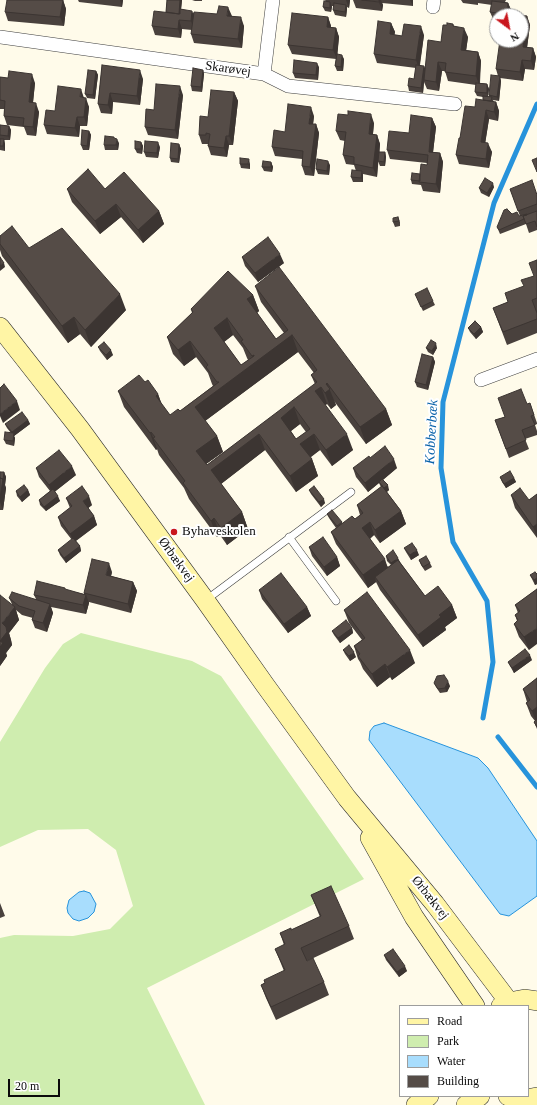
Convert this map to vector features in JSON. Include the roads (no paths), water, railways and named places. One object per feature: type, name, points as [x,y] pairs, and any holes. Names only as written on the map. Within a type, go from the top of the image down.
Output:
[{"type":"street","points":[[264,74],[273,0]]},
{"type":"street","name":"Skarøvej","points":[[0,37],[264,74],[288,86],[454,104]]},
{"type":"street","name":"Ørbækvej","points":[[0,327],[80,429],[347,798],[435,904],[505,1004]]},
{"type":"street","points":[[481,380],[537,359]]},
{"type":"street","name":"Ørbækvej","points":[[347,798],[414,917],[474,1005]]},
{"type":"street","points":[[505,1004],[525,999],[537,1001]]},
{"type":"street","points":[[416,1105],[428,1097]]},
{"type":"street","points":[[466,1105],[478,1097]]},
{"type":"street","points":[[514,1097],[526,1099],[537,1097]]},
{"type":"lane","points":[[205,600],[350,492]]},
{"type":"lane","points":[[289,538],[336,600]]},
{"type":"water","points":[[384,723],[478,758],[488,768],[537,841],[537,896],[509,916],[500,914],[369,740],[370,731],[374,726]]},
{"type":"water","points":[[84,891],[90,893],[96,904],[94,912],[88,918],[79,921],[73,919],[68,913],[67,908],[69,900],[79,892]]},
{"type":"waterway","name":"Kobberbæk","points":[[483,718],[493,662],[487,601],[453,542],[441,468],[443,402],[494,203],[537,104]]},
{"type":"waterway","name":"Kobberbæk","points":[[498,737],[537,787]]},
{"type":"place","name":"Byhaveskolen","points":[[174,532]]}]
